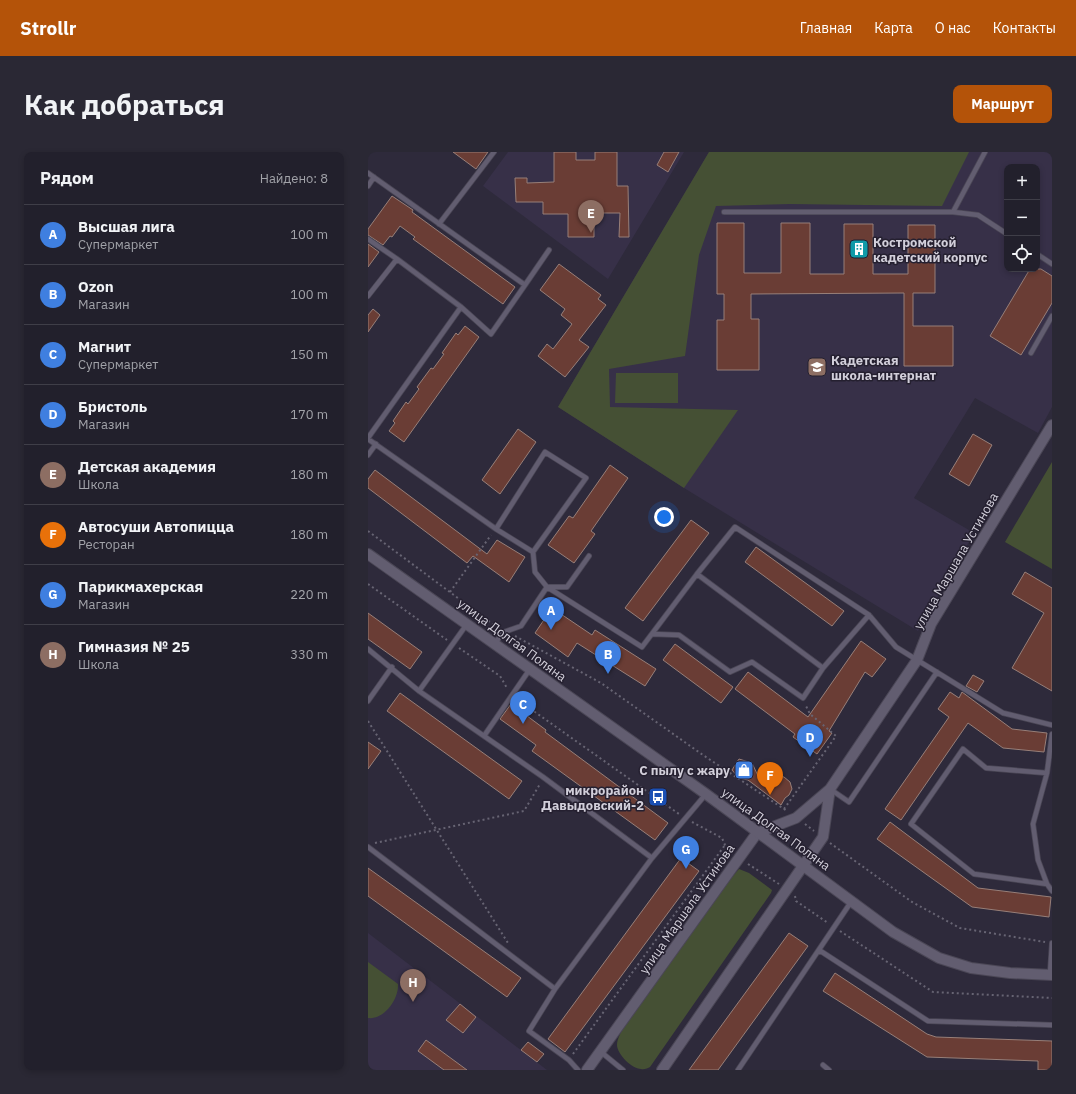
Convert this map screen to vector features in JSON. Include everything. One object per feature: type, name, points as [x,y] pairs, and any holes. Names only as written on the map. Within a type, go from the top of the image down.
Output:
[{"type":"street","name":"улица Маршала Устинова","points":[[587,1070],[757,832],[796,818],[830,789],[917,660],[931,624],[1052,425]]},
{"type":"street","name":"улица Долгая Поляна","points":[[368,554],[706,794],[852,900],[893,932],[939,958],[971,968],[1010,973],[1051,974]]},
{"type":"street","name":"улица Маршала Устинова","points":[[662,1070],[823,837],[830,789]]},
{"type":"lane","points":[[439,224],[494,152]]},
{"type":"lane","points":[[953,212],[985,152]]},
{"type":"lane","points":[[368,173],[525,285]]},
{"type":"lane","points":[[368,186],[374,177]]},
{"type":"lane","points":[[724,212],[953,212],[978,215],[1004,232]]},
{"type":"lane","points":[[368,239],[462,308],[491,334],[549,250]]},
{"type":"lane","points":[[1040,256],[1052,264]]},
{"type":"lane","points":[[368,296],[397,259]]},
{"type":"lane","points":[[462,308],[368,438],[496,529],[533,552]]},
{"type":"lane","points":[[1031,353],[1052,316]]},
{"type":"lane","points":[[368,455],[376,444]]},
{"type":"lane","points":[[496,529],[545,452],[586,478],[533,552],[535,572],[547,587],[642,647],[697,574],[735,527],[869,615],[896,647],[1003,713],[1052,725]]},
{"type":"lane","points":[[547,587],[567,587],[590,556]]},
{"type":"lane","points":[[697,574],[823,668]]},
{"type":"lane","points":[[494,644],[504,632],[521,626],[547,587]]},
{"type":"lane","points":[[652,634],[679,635],[730,672],[752,662],[803,698],[823,668],[869,615]]},
{"type":"lane","points":[[419,691],[467,624]]},
{"type":"lane","points":[[368,649],[392,667],[419,691],[543,777],[652,858]]},
{"type":"lane","points":[[368,701],[392,667]]},
{"type":"lane","points":[[484,736],[530,669]]},
{"type":"lane","points":[[830,789],[849,802],[937,672]]},
{"type":"lane","points":[[1052,734],[1047,773],[1033,824],[1038,860],[1047,884],[1052,891]]},
{"type":"lane","points":[[1047,773],[986,768],[963,749],[912,824],[974,874],[1047,884]]},
{"type":"lane","points":[[578,1070],[569,1060],[529,1031],[555,989],[652,858],[706,794]]},
{"type":"lane","points":[[368,848],[555,989]]},
{"type":"lane","points":[[738,1070],[852,900]]},
{"type":"lane","points":[[1051,974],[1052,943]]},
{"type":"lane","points":[[819,950],[928,1021],[1052,1025]]},
{"type":"lane","points":[[601,1052],[623,1070]]},
{"type":"lane","points":[[823,1066],[829,1070]]},
{"type":"path","points":[[450,592],[496,529]]},
{"type":"path","points":[[368,531],[504,632],[526,641],[601,684],[703,756],[784,809],[906,898],[943,921],[960,928],[1052,943]]},
{"type":"path","points":[[368,584],[500,676],[512,696],[686,819],[722,838],[725,844],[739,858],[795,895],[796,901],[933,992],[1052,998]]},
{"type":"path","points":[[784,809],[836,736],[810,714],[803,698]]},
{"type":"path","points":[[368,721],[509,945]]},
{"type":"path","points":[[368,844],[524,810],[543,777]]},
{"type":"path","points":[[569,1060],[725,844]]},
{"type":"shaded area","points":[[508,152],[684,152],[608,279],[483,186]]},
{"type":"shaded area","name":"Кадетская школа-интернат","points":[[709,152],[1052,152],[1052,407],[1038,433],[975,398],[914,498],[974,533],[918,631],[684,488],[558,407]]},
{"type":"shaded area","points":[[368,933],[547,1070],[368,1070]]},
{"type":"green space","points":[[709,152],[969,152],[942,206],[790,204],[716,206],[699,255],[685,356],[609,369],[610,407],[738,410],[684,488],[558,407]]},
{"type":"green space","points":[[616,373],[678,373],[678,403],[615,403]]},
{"type":"green space","points":[[1052,462],[1052,569],[1005,542]]},
{"type":"green space","points":[[739,869],[749,873],[772,890],[771,893],[650,1067],[642,1069],[633,1067],[619,1053],[617,1045],[623,1027],[724,886]]},
{"type":"green space","points":[[368,962],[398,984],[398,990],[393,1002],[385,1012],[374,1018],[368,1018]]},
{"type":"building","points":[[453,152],[488,152],[476,169]]},
{"type":"building","points":[[554,152],[576,152],[576,160],[595,160],[595,152],[617,152],[617,186],[628,186],[629,237],[619,237],[620,213],[594,213],[594,237],[568,237],[568,214],[543,214],[543,202],[516,202],[515,178],[527,178],[527,183],[554,182]]},
{"type":"building","points":[[664,152],[679,152],[668,172],[657,165]]},
{"type":"building","points":[[392,196],[413,210],[412,212],[515,287],[503,304],[413,239],[415,237],[400,226],[392,237],[390,236],[383,245],[368,235],[368,229]]},
{"type":"building","name":"Костромской кадетский корпус","points":[[717,223],[744,223],[744,273],[781,273],[781,223],[810,223],[810,274],[844,274],[844,224],[873,224],[873,274],[908,274],[908,225],[935,225],[935,293],[913,293],[913,326],[953,326],[953,366],[904,366],[904,293],[751,294],[751,319],[759,319],[759,370],[717,370],[717,320],[724,320],[724,294],[717,294]]},
{"type":"building","points":[[368,244],[379,252],[368,267]]},
{"type":"building","points":[[559,264],[601,295],[598,299],[606,305],[579,340],[589,347],[565,377],[538,356],[547,344],[553,349],[572,324],[561,315],[565,309],[540,290]]},
{"type":"building","points":[[1041,269],[1052,276],[1052,303],[1021,355],[990,336],[1028,272],[1040,272]]},
{"type":"building","points":[[373,309],[380,315],[368,332],[368,315]]},
{"type":"building","points":[[465,326],[479,337],[404,442],[389,431],[395,423],[393,421],[406,402],[408,404],[419,389],[417,387],[444,354],[442,353],[456,333],[458,335]]},
{"type":"building","points":[[518,429],[536,442],[500,494],[482,480]]},
{"type":"building","points":[[973,434],[992,445],[969,486],[949,474]]},
{"type":"building","points":[[610,465],[628,478],[591,531],[595,534],[574,563],[548,545],[569,516],[573,518]]},
{"type":"building","points":[[375,470],[487,554],[497,540],[525,557],[509,582],[473,556],[467,563],[368,488],[368,479]]},
{"type":"building","points":[[691,520],[709,533],[643,621],[625,608]]},
{"type":"building","points":[[756,547],[844,611],[832,626],[745,562]]},
{"type":"building","points":[[1025,572],[1052,588],[1052,691],[1012,668],[1044,613],[1012,594]]},
{"type":"building","points":[[552,608],[592,635],[595,630],[656,669],[645,686],[577,643],[568,657],[535,633]]},
{"type":"building","points":[[368,613],[422,652],[410,669],[368,639]]},
{"type":"building","points":[[861,641],[886,659],[872,677],[865,672],[829,731],[832,733],[817,754],[793,737],[795,734],[735,689],[748,672],[808,717]]},
{"type":"building","points":[[675,644],[733,687],[721,703],[663,660]]},
{"type":"building","points":[[973,675],[984,681],[977,692],[966,686]]},
{"type":"building","points":[[950,692],[959,698],[962,692],[1012,729],[1047,733],[1044,752],[1003,748],[968,723],[901,820],[885,809],[949,717],[938,709]]},
{"type":"building","points":[[400,693],[522,781],[509,799],[387,711]]},
{"type":"building","points":[[511,704],[546,730],[545,732],[668,823],[655,840],[532,751],[536,745],[500,719]]},
{"type":"building","points":[[368,742],[381,751],[368,769]]},
{"type":"building","points":[[739,759],[752,763],[759,778],[767,766],[779,776],[784,777],[790,782],[792,789],[781,805],[748,780],[739,778],[732,770]]},
{"type":"building","points":[[890,822],[978,888],[1051,897],[1049,917],[972,907],[877,839]]},
{"type":"building","points":[[681,858],[699,871],[565,1052],[548,1039]]},
{"type":"building","points":[[368,868],[521,978],[507,997],[368,896]]},
{"type":"building","points":[[789,933],[808,946],[718,1070],[689,1070]]},
{"type":"building","points":[[835,973],[927,1034],[936,1037],[1052,1041],[1052,1070],[1038,1070],[1038,1061],[927,1057],[823,991]]},
{"type":"building","points":[[460,1004],[476,1017],[463,1033],[446,1020]]},
{"type":"building","points":[[426,1040],[467,1070],[444,1070],[418,1051]]},
{"type":"building","points":[[528,1042],[544,1054],[537,1062],[521,1050]]},
{"type":"place","name":"Детская академия","points":[[591,233]]},
{"type":"place","name":"Костромской кадетский корпус","points":[[859,249]]},
{"type":"place","name":"Кадетская школа-интернат","points":[[817,367]]},
{"type":"place","name":"Высшая лига","points":[[551,630]]},
{"type":"place","name":"Ozon","points":[[608,674]]},
{"type":"place","name":"Магнит","points":[[523,724]]},
{"type":"place","name":"Бристоль","points":[[810,757]]},
{"type":"place","name":"C пылу с жару","points":[[744,770]]},
{"type":"place","name":"Автосуши Автопицца","points":[[770,795]]},
{"type":"place","name":"микрорайон Давыдовский-2","points":[[658,797]]},
{"type":"place","name":"Парикмахерская","points":[[686,869]]},
{"type":"place","name":"Гимназия № 25","points":[[413,1002]]}]
